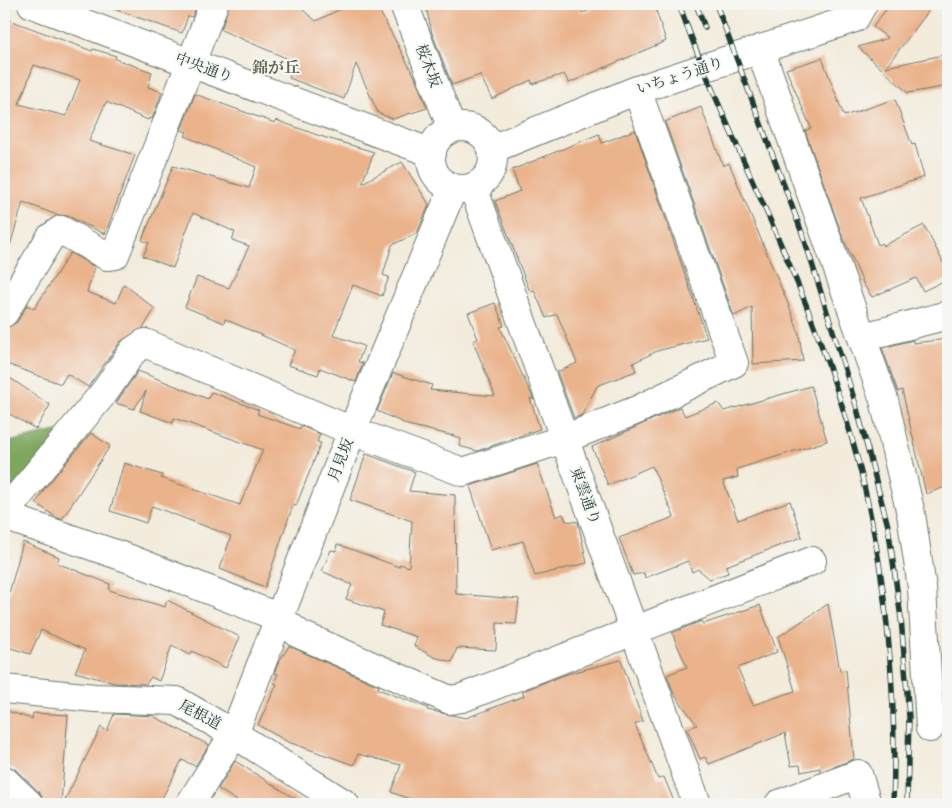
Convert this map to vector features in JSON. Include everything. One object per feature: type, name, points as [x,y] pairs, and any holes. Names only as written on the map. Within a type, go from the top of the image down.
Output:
[{"type":"street","name":"中央通り","points":[[32,4],[432,153]]},
{"type":"street","points":[[4,313],[50,238],[61,230],[107,256],[115,256],[214,4]]},
{"type":"street","name":"桜木坂","points":[[404,4],[452,129]]},
{"type":"street","name":"いちょう通り","points":[[492,149],[637,90],[760,49],[856,9]]},
{"type":"street","points":[[760,49],[884,400],[911,514],[922,588],[930,728]]},
{"type":"street","points":[[637,90],[734,363],[637,410],[564,439],[463,472],[352,431],[145,344],[133,351],[106,390],[10,506],[10,518],[130,559],[280,618],[299,634],[450,700],[462,698],[812,561]]},
{"type":"street","points":[[462,127],[472,129],[481,134],[492,149],[492,169],[487,177],[463,188],[438,178],[432,162],[432,153],[438,139],[452,129],[462,127]]},
{"type":"street","name":"東雲通り","points":[[463,188],[564,439],[697,804]]},
{"type":"street","name":"月見坂","points":[[190,804],[234,734],[352,431],[463,188]]},
{"type":"street","points":[[863,337],[948,315]]},
{"type":"street","name":"尾根道","points":[[4,689],[95,698],[177,701],[234,734],[345,804]]},
{"type":"street","points":[[780,804],[858,774],[867,804]]},
{"type":"street","points":[[4,780],[29,804]]},
{"type":"green space","points":[[69,428],[5,507],[6,590],[4,594],[4,443]]},
{"type":"building","points":[[109,4],[197,4],[192,17],[188,16],[182,33],[108,7]]},
{"type":"building","points":[[229,4],[296,4],[316,21],[351,4],[378,4],[382,16],[415,77],[427,108],[393,119],[378,113],[356,64],[344,99],[289,78],[295,62],[221,30]]},
{"type":"building","points":[[443,4],[578,4],[582,13],[606,4],[654,4],[666,41],[569,83],[564,74],[532,84],[531,80],[492,99],[480,75],[452,85],[432,33],[426,7]]},
{"type":"building","points":[[890,4],[934,4],[886,67],[948,54],[948,86],[908,93],[858,47],[888,38],[873,27]]},
{"type":"building","points":[[4,18],[92,51],[93,49],[116,56],[115,59],[152,72],[148,87],[162,92],[152,119],[149,118],[148,120],[106,102],[89,141],[135,155],[105,234],[68,216],[57,215],[23,202],[9,249],[4,249]],"holes":[[[34,65],[80,80],[66,116],[19,104]]]},
{"type":"building","points":[[822,58],[844,116],[895,99],[912,145],[915,144],[924,177],[861,198],[878,245],[882,243],[883,246],[924,225],[948,272],[948,279],[923,291],[916,278],[872,297],[864,285],[842,235],[805,131],[811,128],[786,69]]},
{"type":"building","points":[[195,94],[275,123],[276,120],[320,136],[374,152],[362,183],[402,162],[427,201],[429,205],[417,233],[392,245],[383,275],[389,277],[382,296],[353,285],[333,335],[364,346],[358,362],[363,363],[356,382],[320,368],[318,375],[288,365],[295,350],[225,319],[224,323],[185,307],[197,277],[229,288],[249,246],[232,240],[235,232],[193,213],[173,268],[143,256],[149,243],[142,240],[173,166],[249,188],[256,167],[185,136],[187,132],[181,130]]},
{"type":"building","points":[[701,107],[723,166],[729,163],[791,311],[799,334],[803,361],[753,364],[752,307],[734,316],[665,122]]},
{"type":"building","points":[[635,130],[707,338],[657,351],[633,363],[636,371],[597,386],[582,415],[574,418],[557,372],[577,363],[557,314],[546,318],[534,290],[530,292],[495,201],[520,191],[512,170],[599,134],[602,143]]},
{"type":"building","points":[[70,253],[95,267],[87,292],[116,303],[124,284],[155,309],[143,328],[120,342],[88,387],[67,374],[61,384],[4,363],[4,333],[7,328],[17,322],[27,305],[34,309]]},
{"type":"building","points":[[495,303],[504,326],[500,327],[534,400],[530,398],[540,429],[477,451],[459,446],[461,439],[454,436],[408,425],[377,411],[393,373],[432,385],[430,390],[495,396],[473,341],[478,339],[468,313]]},
{"type":"building","points":[[948,339],[948,486],[926,494],[902,390],[898,392],[882,348],[913,340],[913,343]]},
{"type":"building","points":[[138,371],[208,399],[211,392],[259,410],[257,414],[300,429],[301,426],[320,434],[317,442],[321,443],[296,506],[293,505],[265,587],[220,569],[231,536],[152,506],[146,523],[110,511],[124,463],[162,475],[161,478],[240,505],[263,450],[174,418],[173,423],[140,411],[146,391],[134,409],[116,403]]},
{"type":"building","points":[[4,374],[50,405],[36,429],[4,411]]},
{"type":"building","points":[[811,386],[827,441],[737,469],[738,477],[723,481],[738,520],[790,501],[802,537],[726,566],[728,573],[710,579],[698,569],[692,572],[688,561],[645,578],[644,573],[633,575],[619,538],[674,517],[652,466],[608,485],[592,447],[680,407],[685,416],[718,403],[724,411]]},
{"type":"building","points":[[91,433],[110,446],[62,519],[57,518],[36,503],[45,488]]},
{"type":"building","points":[[366,454],[415,472],[409,491],[455,495],[456,594],[519,599],[516,624],[497,623],[496,650],[457,648],[452,662],[434,657],[414,646],[417,637],[380,625],[384,612],[346,599],[352,585],[322,571],[331,550],[336,551],[337,544],[399,567],[400,564],[409,567],[412,521],[350,500]]},
{"type":"building","points":[[537,464],[556,517],[563,514],[566,521],[578,522],[587,563],[535,576],[523,541],[491,550],[470,486]]},
{"type":"building","points":[[23,542],[59,557],[57,563],[110,584],[109,590],[165,607],[167,600],[240,637],[226,668],[192,651],[190,655],[172,645],[159,681],[151,677],[146,684],[114,683],[75,672],[85,650],[41,630],[30,654],[4,646],[4,612]]},
{"type":"building","points":[[828,604],[840,671],[846,670],[854,759],[820,772],[820,768],[801,772],[800,765],[791,766],[785,733],[709,764],[705,757],[700,759],[687,729],[697,725],[674,694],[667,675],[687,667],[672,633],[701,621],[703,624],[760,605],[777,652],[738,668],[753,705],[795,691],[778,637]]},
{"type":"building","points":[[289,646],[379,686],[378,689],[428,708],[427,710],[466,718],[524,696],[522,691],[567,674],[621,660],[643,721],[635,724],[658,779],[664,777],[675,804],[423,804],[391,792],[401,765],[358,754],[354,765],[288,742],[258,725],[277,684],[274,683],[278,674],[274,673]]},
{"type":"building","points":[[4,710],[32,719],[33,713],[68,715],[61,804],[44,804],[40,793],[15,769],[4,765]]},
{"type":"building","points":[[114,714],[153,716],[209,745],[195,766],[182,760],[159,804],[63,804],[101,727],[107,731]]},
{"type":"building","points":[[235,761],[304,804],[242,804],[218,789]]},
{"type":"railway","points":[[679,4],[708,80],[805,302],[832,375],[855,449],[874,535],[886,612],[894,729],[893,804]]},
{"type":"railway","points":[[696,4],[705,28]]},
{"type":"railway","points":[[716,4],[805,241],[856,405],[888,526],[901,618],[909,717],[907,804]]},
{"type":"district","name":"錦が丘","points":[[276,69]]}]
